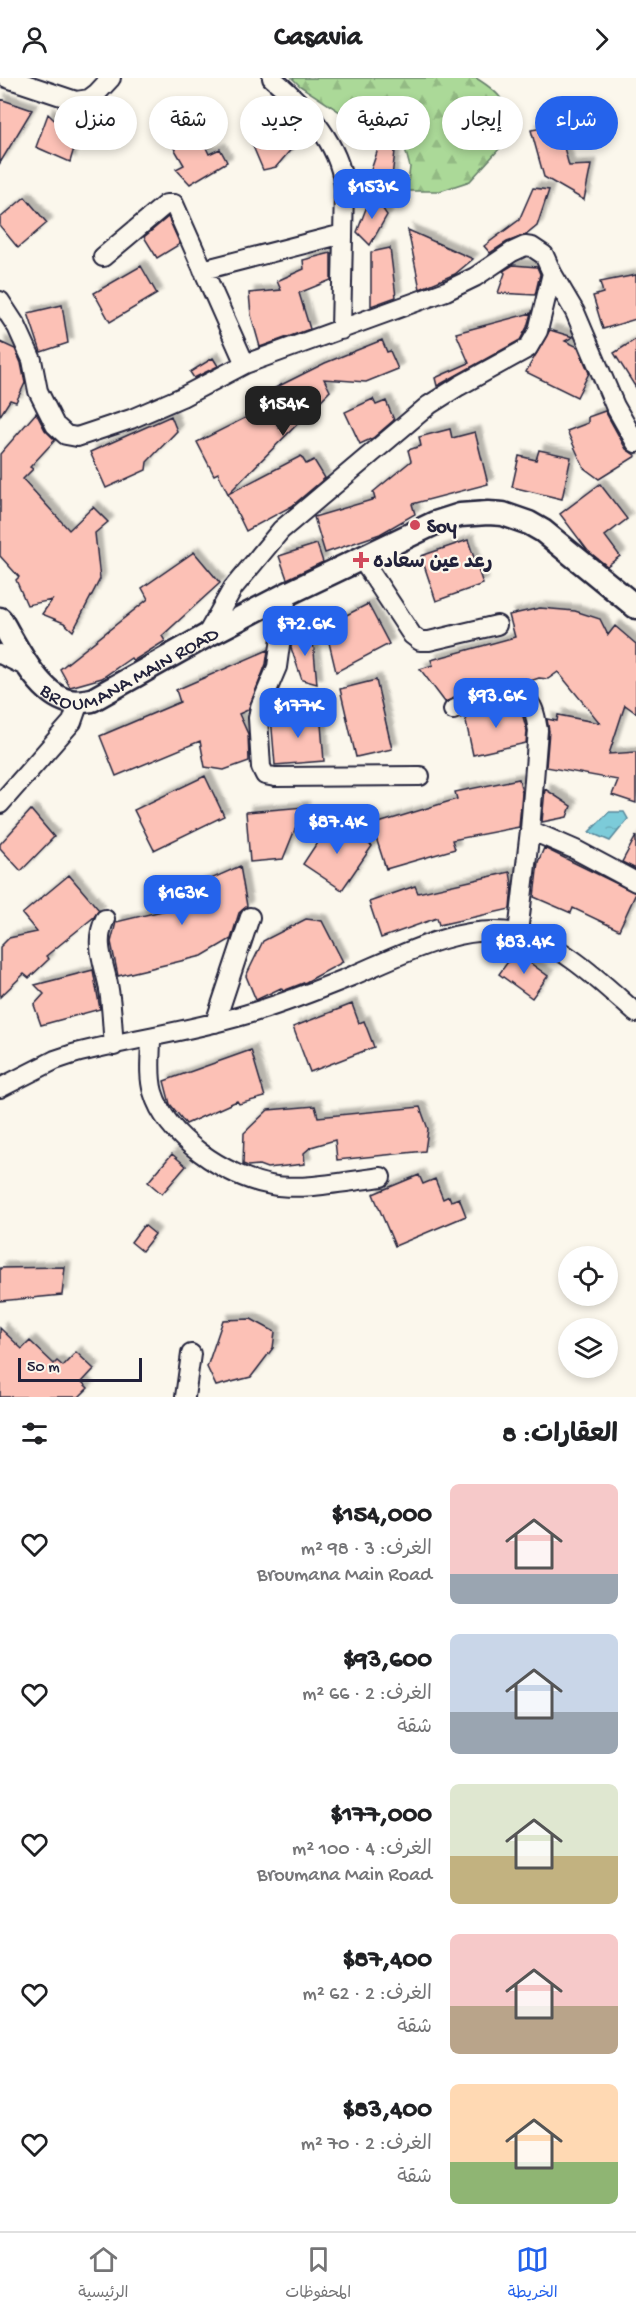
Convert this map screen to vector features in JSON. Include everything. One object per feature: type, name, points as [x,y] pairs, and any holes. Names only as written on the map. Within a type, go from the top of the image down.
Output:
[{"type":"main road","name":"BROUMANA MAIN ROAD","points":[[0,619],[42,684],[58,697],[79,702],[103,695],[206,636],[361,558],[450,518],[474,513],[517,517],[543,531],[636,607]]},
{"type":"street","points":[[7,78],[76,101],[89,99],[98,93],[111,78]]},
{"type":"street","points":[[272,78],[313,119],[336,153],[343,179],[341,330]]},
{"type":"street","points":[[103,257],[135,228],[170,202],[178,209],[245,364]]},
{"type":"street","points":[[203,270],[343,234]]},
{"type":"street","points":[[0,301],[17,327],[28,351],[38,391],[55,425],[62,433],[71,436],[84,435],[131,419],[182,397],[245,364],[462,284],[512,252],[525,246],[532,247],[543,255],[575,312],[615,406],[636,443]]},
{"type":"street","points":[[206,636],[233,588],[281,530],[429,405],[528,348],[538,331],[552,273]]},
{"type":"street","points":[[361,558],[412,635],[418,640],[429,641],[497,625]]},
{"type":"street","points":[[287,594],[276,667],[258,718],[261,767],[265,775],[275,777],[420,776]]},
{"type":"street","points":[[0,654],[31,669]]},
{"type":"street","points":[[453,710],[481,697],[499,694],[520,696],[531,705],[538,730],[530,830],[518,933]]},
{"type":"street","points":[[0,804],[72,722],[79,702]]},
{"type":"street","points":[[530,830],[576,850],[636,882]]},
{"type":"street","points":[[215,1023],[250,917]]},
{"type":"street","points":[[105,919],[99,939],[99,953],[108,984],[114,1046]]},
{"type":"street","points":[[0,1088],[55,1060],[90,1049],[114,1046],[255,1012],[428,944],[489,931],[518,933],[535,939],[574,962],[636,1013]]},
{"type":"street","points":[[151,1037],[151,1080],[160,1110],[166,1120],[187,1142],[217,1162],[252,1180],[272,1186],[308,1185],[381,1177]]},
{"type":"street","points":[[185,1397],[191,1354]]},
{"type":"green space","points":[[292,78],[476,78],[499,96],[442,96],[442,150],[498,150],[470,181],[440,191],[407,191],[410,167],[405,150],[430,150],[430,96],[336,96],[336,109],[324,102],[324,96],[315,96]]},
{"type":"water","points":[[609,812],[624,812],[628,819],[610,841],[589,832]]},
{"type":"building","points":[[0,99],[32,110],[0,163]]},
{"type":"building","points":[[48,114],[54,120],[54,150],[73,150],[70,162],[36,147]]},
{"type":"building","points":[[535,129],[535,144],[531,130]]},
{"type":"building","points":[[175,150],[207,150],[209,154],[221,150],[227,162],[190,184],[176,169],[184,165]]},
{"type":"building","points":[[255,150],[290,150],[276,167],[263,170]]},
{"type":"building","points":[[378,150],[395,150],[391,185],[366,185]]},
{"type":"building","points":[[537,150],[565,150],[569,166],[591,165],[584,200],[544,177]]},
{"type":"building","points":[[533,188],[549,190],[537,226],[526,235],[507,242],[490,253],[484,246],[519,220]]},
{"type":"building","points":[[372,193],[387,215],[370,245],[357,232]]},
{"type":"building","points":[[25,197],[47,223],[18,248],[0,226],[0,218]]},
{"type":"building","points":[[168,217],[180,244],[157,258],[144,237]]},
{"type":"building","points":[[408,230],[473,259],[455,274],[420,289]]},
{"type":"building","points":[[390,248],[396,297],[371,306],[371,252]]},
{"type":"building","points":[[331,253],[331,280],[299,293],[310,329],[260,347],[251,315],[249,293],[281,290],[277,281],[304,269],[303,260]]},
{"type":"building","points":[[513,265],[537,267],[540,274],[535,295],[498,293],[505,273],[503,271]]},
{"type":"building","points":[[141,266],[157,294],[110,322],[94,293]]},
{"type":"building","points":[[636,275],[636,319],[603,329],[593,296],[603,293],[600,282]]},
{"type":"building","points":[[62,305],[68,343],[41,352],[28,313]]},
{"type":"building","points":[[531,313],[520,340],[437,386],[435,378],[469,363],[456,333]]},
{"type":"building","points":[[550,330],[573,337],[565,341],[578,347],[589,373],[577,397],[526,372]]},
{"type":"building","points":[[636,339],[636,388],[614,353]]},
{"type":"building","points":[[382,340],[398,369],[366,382],[324,379],[330,391],[228,494],[218,473],[214,475],[197,442],[267,407],[279,428],[284,426],[273,389],[325,363]]},
{"type":"building","points":[[0,342],[15,349],[21,363],[25,383],[16,402],[10,400],[0,416]]},
{"type":"building","points":[[213,358],[218,366],[194,378],[190,372]]},
{"type":"building","points":[[373,399],[376,405],[386,401],[394,420],[373,438],[360,444],[345,412]]},
{"type":"building","points":[[605,411],[626,449],[636,456],[599,479],[584,468],[567,431],[588,423],[588,417]]},
{"type":"building","points":[[36,413],[45,430],[55,440],[30,467],[33,469],[23,479],[69,530],[93,507],[108,522],[95,533],[100,579],[73,631],[64,623],[42,614],[52,600],[27,605],[16,580],[19,577],[0,556],[0,454]]},
{"type":"building","points":[[171,416],[177,431],[147,462],[146,470],[106,488],[90,452]]},
{"type":"building","points":[[450,429],[452,438],[475,432],[488,484],[412,504],[415,514],[380,534],[325,553],[314,517],[375,499],[373,492],[411,461],[408,450],[421,446],[419,437]]},
{"type":"building","points":[[539,450],[571,457],[562,499],[512,487],[519,456],[536,460]]},
{"type":"building","points":[[301,456],[306,464],[314,460],[325,478],[292,506],[246,531],[228,494]]},
{"type":"building","points":[[600,484],[627,519],[605,536],[620,556],[607,566],[588,551],[560,514]]},
{"type":"building","points":[[468,540],[483,584],[436,601],[421,556]]},
{"type":"building","points":[[317,544],[323,562],[287,579],[279,556]]},
{"type":"building","points":[[194,552],[220,583],[162,636],[165,641],[133,661],[131,658],[102,678],[70,687],[60,669],[148,599],[142,588]]},
{"type":"building","points":[[368,604],[389,644],[336,672],[325,626]]},
{"type":"building","points":[[540,608],[575,611],[600,619],[608,635],[615,626],[636,644],[636,713],[625,705],[609,754],[636,752],[636,803],[612,795],[618,780],[546,767],[549,731],[547,719],[557,721],[558,715],[600,723],[558,672],[548,679],[539,678],[521,684],[505,682],[480,687],[445,702],[420,669],[433,665],[431,660],[515,637],[509,615]]},
{"type":"building","points":[[312,630],[317,684],[302,680],[291,648],[292,640]]},
{"type":"building","points":[[268,650],[266,664],[248,710],[239,714],[248,734],[249,761],[224,770],[205,767],[200,741],[116,776],[100,736],[180,702],[176,690]]},
{"type":"building","points":[[376,680],[392,749],[356,757],[340,689]]},
{"type":"building","points":[[506,705],[518,708],[522,713],[527,731],[526,743],[473,755],[465,717],[486,708]]},
{"type":"building","points":[[320,712],[324,761],[275,765],[271,717]]},
{"type":"building","points":[[205,776],[224,816],[154,850],[134,810]]},
{"type":"building","points":[[519,779],[522,792],[519,827],[452,840],[455,849],[386,869],[372,825],[457,799],[455,792]]},
{"type":"building","points":[[545,789],[571,806],[567,817],[542,822]]},
{"type":"building","points":[[304,807],[283,859],[250,862],[246,812]]},
{"type":"building","points":[[31,810],[54,837],[21,871],[0,848],[0,844]]},
{"type":"building","points":[[332,820],[372,846],[342,890],[303,864]]},
{"type":"building","points":[[636,836],[636,869],[622,862]]},
{"type":"building","points":[[544,848],[636,893],[619,930],[573,908],[571,913],[534,897],[538,862]]},
{"type":"building","points":[[240,866],[247,906],[239,913],[231,939],[202,956],[118,976],[111,942],[116,922],[183,906],[177,894]]},
{"type":"building","points":[[510,872],[512,884],[510,909],[439,925],[437,918],[381,938],[369,902],[415,886],[418,893]]},
{"type":"building","points":[[69,875],[99,910],[94,917],[46,956],[49,959],[29,978],[24,974],[0,997],[0,947],[9,938],[37,932],[22,914]]},
{"type":"building","points":[[306,919],[322,921],[343,962],[306,982],[283,991],[281,988],[256,1000],[246,976],[263,941]]},
{"type":"building","points":[[515,952],[548,976],[532,998],[499,974]]},
{"type":"building","points":[[93,970],[100,1009],[41,1025],[34,1005],[44,994],[35,985]]},
{"type":"building","points":[[352,1004],[359,1023],[364,1021],[374,1047],[310,1072],[293,1027]]},
{"type":"building","points":[[251,1050],[265,1097],[239,1104],[237,1101],[186,1124],[170,1104],[164,1081]]},
{"type":"building","points":[[315,1106],[318,1117],[420,1107],[428,1129],[425,1151],[337,1160],[335,1140],[311,1147],[304,1153],[305,1164],[267,1168],[243,1164],[244,1133],[268,1110]]},
{"type":"building","points":[[172,1154],[186,1166],[162,1194],[148,1182]]},
{"type":"building","points":[[419,1175],[423,1184],[435,1179],[443,1199],[449,1196],[451,1201],[459,1198],[466,1216],[395,1246],[373,1194]]},
{"type":"building","points":[[144,1225],[155,1234],[142,1251],[131,1242]]},
{"type":"building","points":[[65,1267],[62,1295],[0,1301],[0,1268]]},
{"type":"building","points":[[251,1319],[275,1332],[273,1348],[251,1377],[216,1386],[207,1367],[223,1320]]},
{"type":"building","points":[[0,1328],[22,1349],[30,1341],[54,1364],[57,1361],[63,1366],[76,1352],[94,1369],[82,1382],[88,1388],[79,1397],[0,1397]]},
{"type":"place","name":"Soy","points":[[415,525]]},
{"type":"place","name":"رعد عين سعاده","points":[[361,560]]}]
